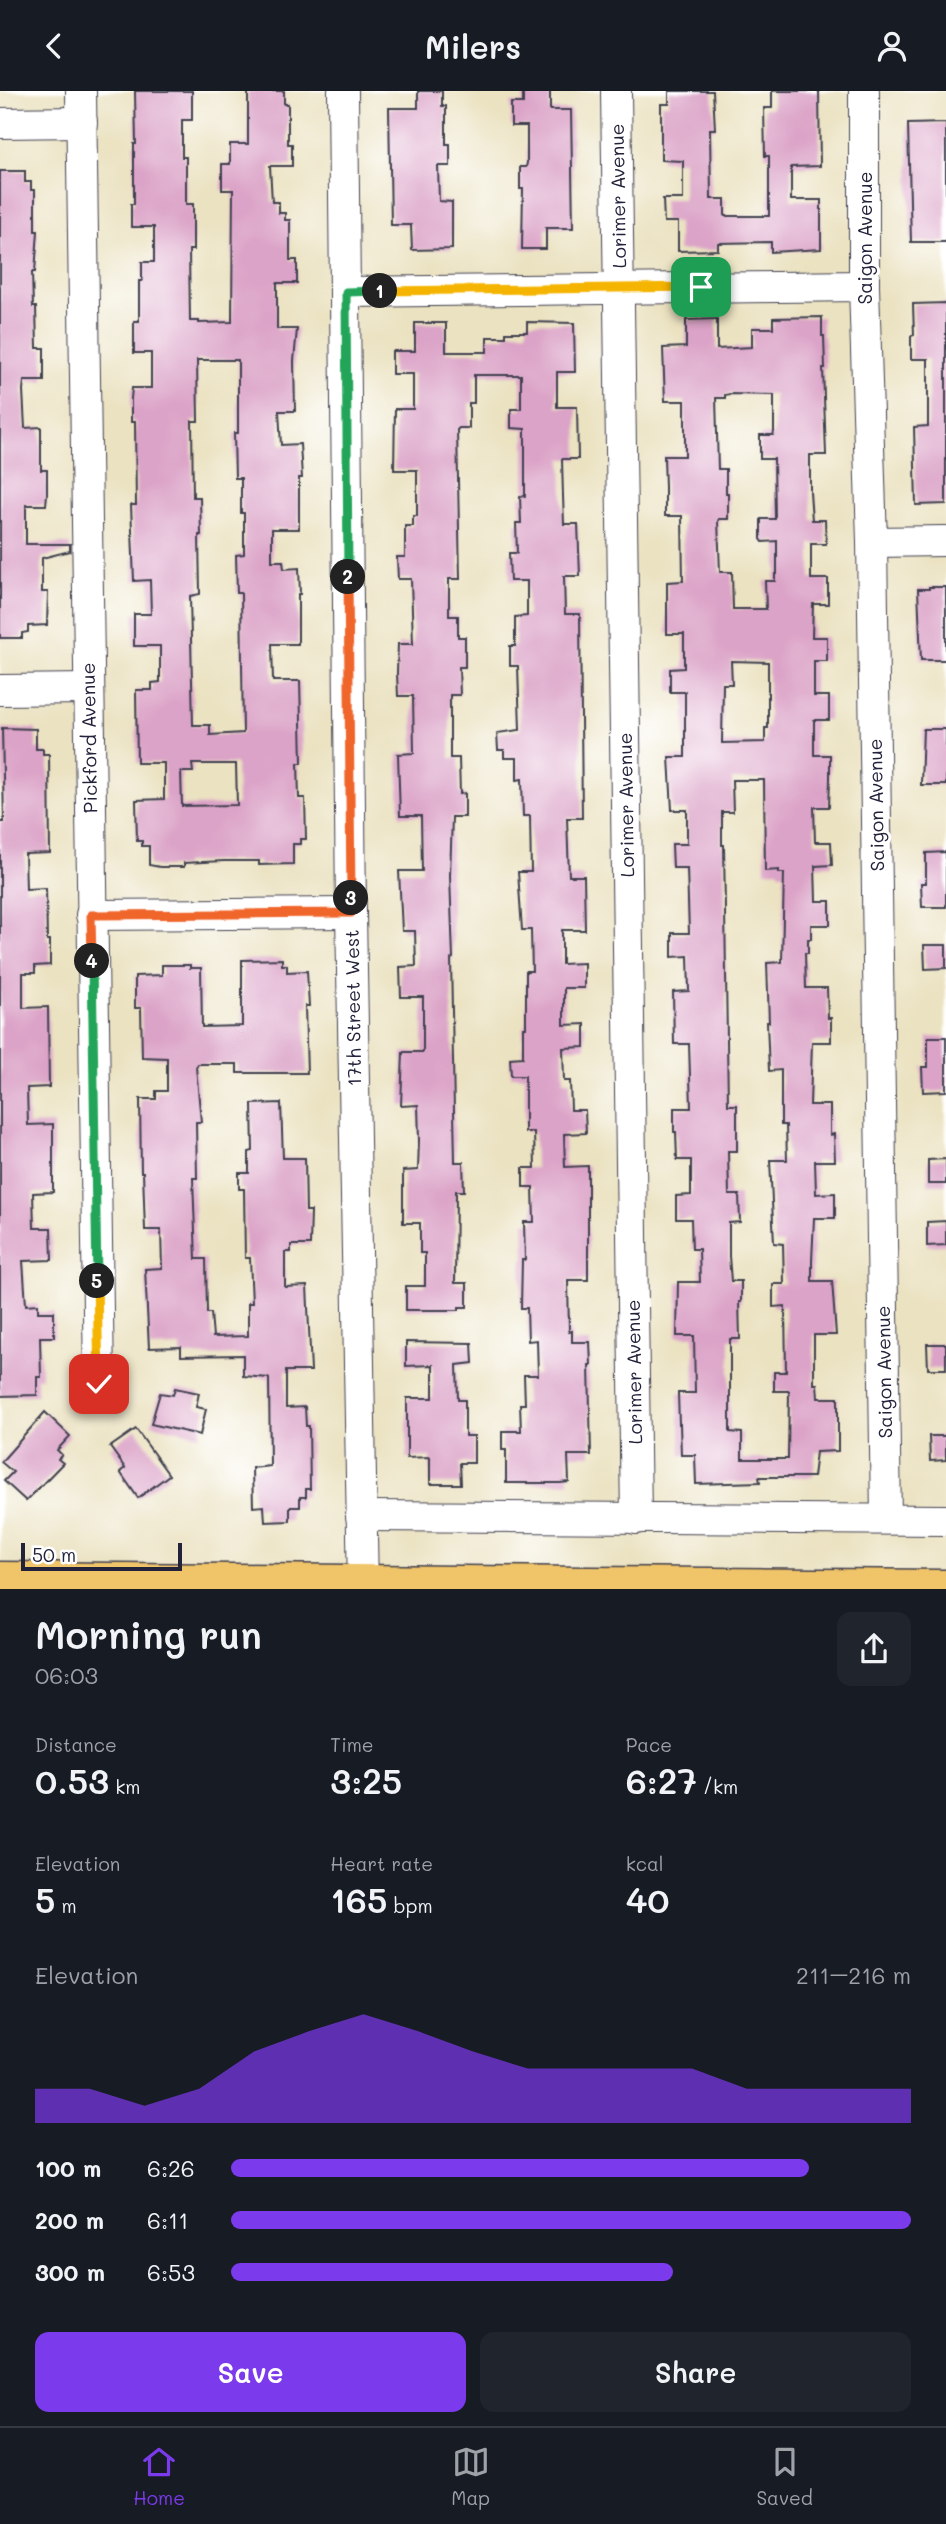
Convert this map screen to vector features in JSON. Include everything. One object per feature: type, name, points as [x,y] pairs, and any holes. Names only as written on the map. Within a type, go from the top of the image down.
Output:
[{"type":"main road","points":[[0,1581],[363,1587],[946,1589]]},
{"type":"street","name":"Pickford Avenue","points":[[81,91],[99,1384]]},
{"type":"street","name":"17th Street West","points":[[343,91],[351,913],[363,1587]]},
{"type":"street","name":"Lorimer Avenue","points":[[616,91],[636,1519]]},
{"type":"street","name":"Saigon Avenue","points":[[864,91],[864,286],[872,542],[886,1519]]},
{"type":"street","points":[[0,123],[82,122]]},
{"type":"street","points":[[346,292],[864,286]]},
{"type":"street","points":[[872,542],[946,541]]},
{"type":"street","points":[[0,690],[89,689]]},
{"type":"street","points":[[91,915],[351,913]]},
{"type":"street","points":[[361,1516],[946,1520]]},
{"type":"building","points":[[135,91],[192,91],[192,120],[182,120],[182,157],[186,157],[186,204],[193,204],[193,250],[189,250],[190,321],[232,322],[233,190],[222,190],[222,164],[230,164],[230,144],[248,144],[248,91],[284,91],[284,104],[288,104],[288,144],[292,144],[292,166],[270,166],[272,202],[279,202],[279,213],[285,213],[285,220],[290,220],[290,260],[297,260],[297,283],[277,283],[277,329],[297,329],[294,361],[295,411],[279,411],[281,445],[300,444],[302,478],[299,478],[299,529],[272,529],[272,561],[283,561],[284,569],[299,568],[300,594],[298,644],[272,644],[273,681],[300,681],[302,763],[298,763],[299,798],[305,798],[306,839],[300,839],[300,844],[293,844],[293,864],[259,865],[259,861],[224,861],[184,863],[184,867],[160,867],[149,865],[149,846],[142,846],[142,841],[137,841],[136,800],[164,799],[164,763],[137,763],[136,690],[152,690],[152,683],[160,682],[160,646],[134,646],[134,614],[151,614],[150,580],[134,581],[131,505],[136,505],[135,422],[131,422],[131,399],[132,388],[151,388],[151,353],[134,353],[134,321],[139,321],[142,262],[154,262],[154,227],[131,227],[136,144]],"holes":[[[197,360],[238,360],[238,433],[234,433],[235,478],[241,478],[241,513],[244,513],[244,554],[236,555],[237,593],[241,593],[243,733],[210,735],[210,725],[193,725],[190,596],[200,594],[201,535],[200,497],[193,497],[192,421],[198,421]],[[192,764],[236,764],[237,805],[182,806],[181,772],[193,772]]]},
{"type":"building","points":[[418,91],[442,91],[442,106],[446,106],[446,144],[450,144],[450,166],[438,166],[439,201],[452,202],[452,249],[412,250],[411,225],[391,225],[389,108],[418,108]]},
{"type":"building","points":[[523,91],[550,91],[550,110],[571,110],[573,228],[546,228],[546,249],[522,249],[523,189],[520,189],[520,167],[526,167],[527,163],[527,126],[511,126],[511,103],[523,103]]},
{"type":"building","points":[[669,91],[713,91],[715,129],[710,129],[711,199],[725,199],[725,216],[769,216],[769,156],[765,156],[764,108],[772,108],[772,91],[819,91],[820,166],[791,167],[791,200],[821,200],[821,249],[771,252],[771,242],[718,243],[718,250],[678,251],[678,222],[664,222],[663,199],[683,199],[683,161],[661,160],[661,104],[669,104]]},
{"type":"building","points":[[946,123],[946,242],[911,242],[908,124]]},
{"type":"building","points":[[0,171],[25,171],[25,182],[31,182],[31,190],[35,190],[35,231],[38,231],[35,272],[32,272],[33,307],[36,307],[37,348],[44,348],[44,381],[24,381],[23,390],[25,428],[41,427],[41,470],[47,470],[47,494],[46,505],[26,505],[26,544],[70,544],[70,551],[42,558],[42,592],[48,592],[47,625],[28,626],[28,632],[22,633],[22,638],[0,638]]},
{"type":"building","points":[[946,303],[946,504],[916,505],[914,427],[928,426],[928,359],[911,359],[911,336],[914,335],[913,304]]},
{"type":"building","points":[[822,317],[824,336],[826,455],[810,455],[810,492],[812,520],[825,520],[826,544],[811,544],[811,579],[828,579],[828,604],[813,604],[812,637],[827,637],[827,661],[814,661],[814,696],[829,696],[829,720],[814,720],[814,755],[830,755],[830,778],[829,807],[814,807],[815,842],[831,842],[832,865],[815,866],[816,901],[830,901],[830,925],[811,925],[808,953],[805,953],[806,988],[827,988],[828,1018],[831,1018],[831,1042],[812,1042],[810,1105],[830,1105],[830,1135],[834,1134],[835,1161],[815,1161],[816,1194],[835,1193],[835,1218],[814,1218],[812,1281],[832,1281],[836,1335],[814,1335],[814,1384],[817,1384],[818,1398],[838,1398],[838,1451],[816,1452],[813,1477],[759,1477],[760,1482],[696,1484],[695,1455],[681,1455],[678,1393],[695,1393],[694,1336],[677,1336],[678,1282],[700,1282],[699,1249],[692,1249],[691,1219],[676,1219],[676,1196],[691,1195],[691,1160],[677,1160],[674,1132],[674,1108],[691,1108],[689,1044],[674,1044],[673,992],[689,991],[688,956],[672,957],[672,933],[689,933],[687,868],[673,868],[672,844],[687,844],[687,810],[672,810],[669,757],[685,757],[685,692],[670,692],[670,669],[684,668],[684,634],[667,634],[667,582],[683,581],[682,516],[665,516],[664,456],[685,456],[685,401],[665,401],[663,348],[686,347],[686,320],[717,319],[717,349],[752,347],[752,328],[773,328],[773,318]],"holes":[[[725,395],[774,395],[773,435],[760,435],[760,459],[774,459],[775,519],[761,519],[761,539],[763,542],[777,541],[775,581],[765,581],[766,609],[733,609],[732,572],[720,572],[718,521],[728,519],[728,493],[726,469],[718,469],[716,398],[725,398]],[[731,661],[768,662],[768,728],[765,728],[765,742],[722,743],[723,684],[732,684]],[[732,780],[764,780],[765,871],[779,870],[779,873],[784,873],[782,962],[767,963],[767,1022],[769,1071],[781,1070],[781,1125],[786,1125],[787,1160],[770,1160],[774,1243],[783,1244],[784,1284],[773,1284],[773,1307],[785,1306],[786,1372],[774,1372],[774,1391],[789,1391],[788,1459],[742,1459],[742,1433],[730,1432],[730,1339],[740,1339],[741,1281],[731,1281],[729,1256],[729,1223],[740,1222],[739,1195],[729,1195],[728,1151],[737,1151],[737,1105],[728,1105],[722,812],[733,812]]]},
{"type":"building","points":[[527,322],[574,323],[575,372],[557,372],[557,407],[577,407],[578,459],[562,459],[564,524],[578,524],[580,576],[564,576],[565,614],[580,614],[582,818],[567,818],[569,876],[584,876],[585,930],[562,930],[562,964],[584,963],[584,988],[564,988],[564,1025],[585,1024],[585,1047],[563,1048],[564,1081],[570,1081],[571,1110],[585,1110],[586,1133],[564,1134],[565,1167],[588,1166],[588,1280],[568,1280],[569,1332],[572,1331],[572,1342],[590,1342],[591,1455],[568,1455],[569,1482],[560,1483],[506,1483],[506,1450],[502,1450],[502,1431],[521,1431],[520,1404],[525,1404],[524,1375],[538,1375],[537,1340],[528,1341],[527,1308],[521,1308],[522,1260],[525,1260],[524,1222],[534,1222],[533,1187],[523,1187],[523,1168],[535,1168],[534,1132],[525,1132],[525,1076],[511,1076],[510,1058],[523,1057],[526,971],[532,971],[531,930],[522,930],[518,872],[531,872],[530,816],[523,816],[522,779],[517,780],[517,758],[504,758],[504,750],[498,750],[497,733],[520,730],[518,666],[510,666],[510,646],[515,646],[515,617],[527,616],[527,581],[510,581],[509,553],[517,553],[516,523],[521,523],[520,497],[525,496],[525,429],[511,428],[511,409],[521,409],[521,375],[474,375],[474,403],[469,403],[469,428],[457,430],[460,579],[449,579],[449,616],[458,616],[458,637],[465,637],[465,667],[459,667],[460,695],[450,695],[450,758],[459,758],[460,794],[465,793],[465,817],[452,817],[450,876],[455,1162],[463,1162],[464,1191],[456,1191],[455,1283],[467,1283],[467,1307],[459,1307],[459,1310],[406,1310],[406,1286],[425,1286],[425,1253],[420,1253],[420,1223],[403,1223],[403,1171],[418,1170],[419,1140],[418,1105],[401,1106],[403,1052],[423,1052],[423,997],[401,997],[400,967],[416,966],[415,931],[402,931],[399,871],[422,871],[421,816],[400,816],[398,754],[414,753],[413,696],[398,696],[398,644],[413,644],[411,579],[398,579],[397,557],[405,557],[405,526],[413,526],[413,516],[417,516],[417,470],[394,470],[395,409],[413,409],[413,374],[392,374],[392,351],[415,351],[415,323],[446,323],[446,352],[487,352],[487,337],[506,337],[506,332],[527,332]]},
{"type":"building","points":[[946,587],[946,660],[921,660],[918,589]]},
{"type":"building","points":[[2,728],[36,729],[36,749],[43,749],[43,754],[49,754],[50,853],[25,854],[26,889],[46,888],[50,965],[35,966],[35,973],[23,973],[23,1008],[48,1007],[49,1087],[27,1088],[28,1125],[53,1124],[53,1192],[33,1193],[34,1228],[51,1228],[52,1260],[23,1261],[26,1305],[38,1304],[38,1312],[54,1312],[54,1337],[40,1337],[41,1377],[37,1377],[37,1395],[0,1396],[0,822],[4,822]]},
{"type":"building","points":[[923,729],[946,729],[946,785],[921,785]]},
{"type":"building","points":[[946,852],[946,907],[922,907],[921,883],[926,883],[926,853]]},
{"type":"building","points":[[924,945],[946,945],[946,968],[925,969]]},
{"type":"building","points":[[282,959],[282,965],[287,965],[287,972],[307,971],[307,1073],[237,1073],[237,1064],[198,1064],[196,1067],[201,1122],[196,1122],[197,1178],[193,1178],[196,1259],[206,1259],[207,1313],[211,1313],[213,1337],[248,1336],[248,1303],[252,1303],[250,1258],[245,1258],[244,1189],[239,1189],[239,1173],[249,1173],[249,1152],[253,1151],[252,1104],[281,1103],[283,1158],[305,1158],[306,1211],[311,1211],[310,1245],[291,1245],[291,1252],[285,1252],[285,1287],[307,1286],[311,1371],[286,1371],[286,1408],[305,1407],[306,1426],[309,1426],[310,1489],[306,1489],[306,1497],[300,1497],[300,1507],[290,1507],[290,1521],[265,1522],[264,1506],[253,1507],[252,1468],[270,1466],[269,1378],[243,1376],[243,1355],[181,1356],[181,1347],[149,1348],[145,1269],[162,1268],[161,1230],[145,1230],[140,1099],[156,1099],[156,1091],[167,1091],[167,1058],[142,1057],[141,1008],[135,1008],[135,976],[162,975],[162,965],[190,965],[190,968],[201,968],[202,1027],[242,1026],[242,960]]},
{"type":"building","points":[[928,1037],[946,1037],[946,1091],[923,1092],[922,1067],[928,1067]]},
{"type":"building","points":[[946,1159],[946,1184],[928,1184],[928,1160]]},
{"type":"building","points":[[946,1221],[946,1245],[927,1246],[927,1222]]},
{"type":"building","points":[[406,1342],[472,1343],[473,1363],[457,1365],[458,1400],[465,1400],[465,1436],[474,1436],[474,1463],[460,1463],[461,1484],[430,1484],[430,1457],[407,1458],[407,1398],[433,1398],[433,1365],[406,1366]]},
{"type":"building","points":[[927,1344],[946,1344],[946,1369],[928,1369]]},
{"type":"building","points":[[175,1388],[199,1393],[196,1407],[206,1409],[200,1435],[151,1424],[160,1393],[173,1395]]},
{"type":"building","points":[[45,1412],[70,1436],[57,1450],[62,1455],[58,1459],[63,1463],[26,1501],[4,1481],[13,1472],[1,1462]]},
{"type":"building","points":[[136,1429],[169,1475],[138,1498],[120,1472],[125,1468],[110,1447]]},
{"type":"building","points":[[929,1436],[946,1436],[946,1460],[930,1461]]},
{"type":"route","points":[[99,1384],[91,915],[351,913],[346,292],[701,287]]}]
